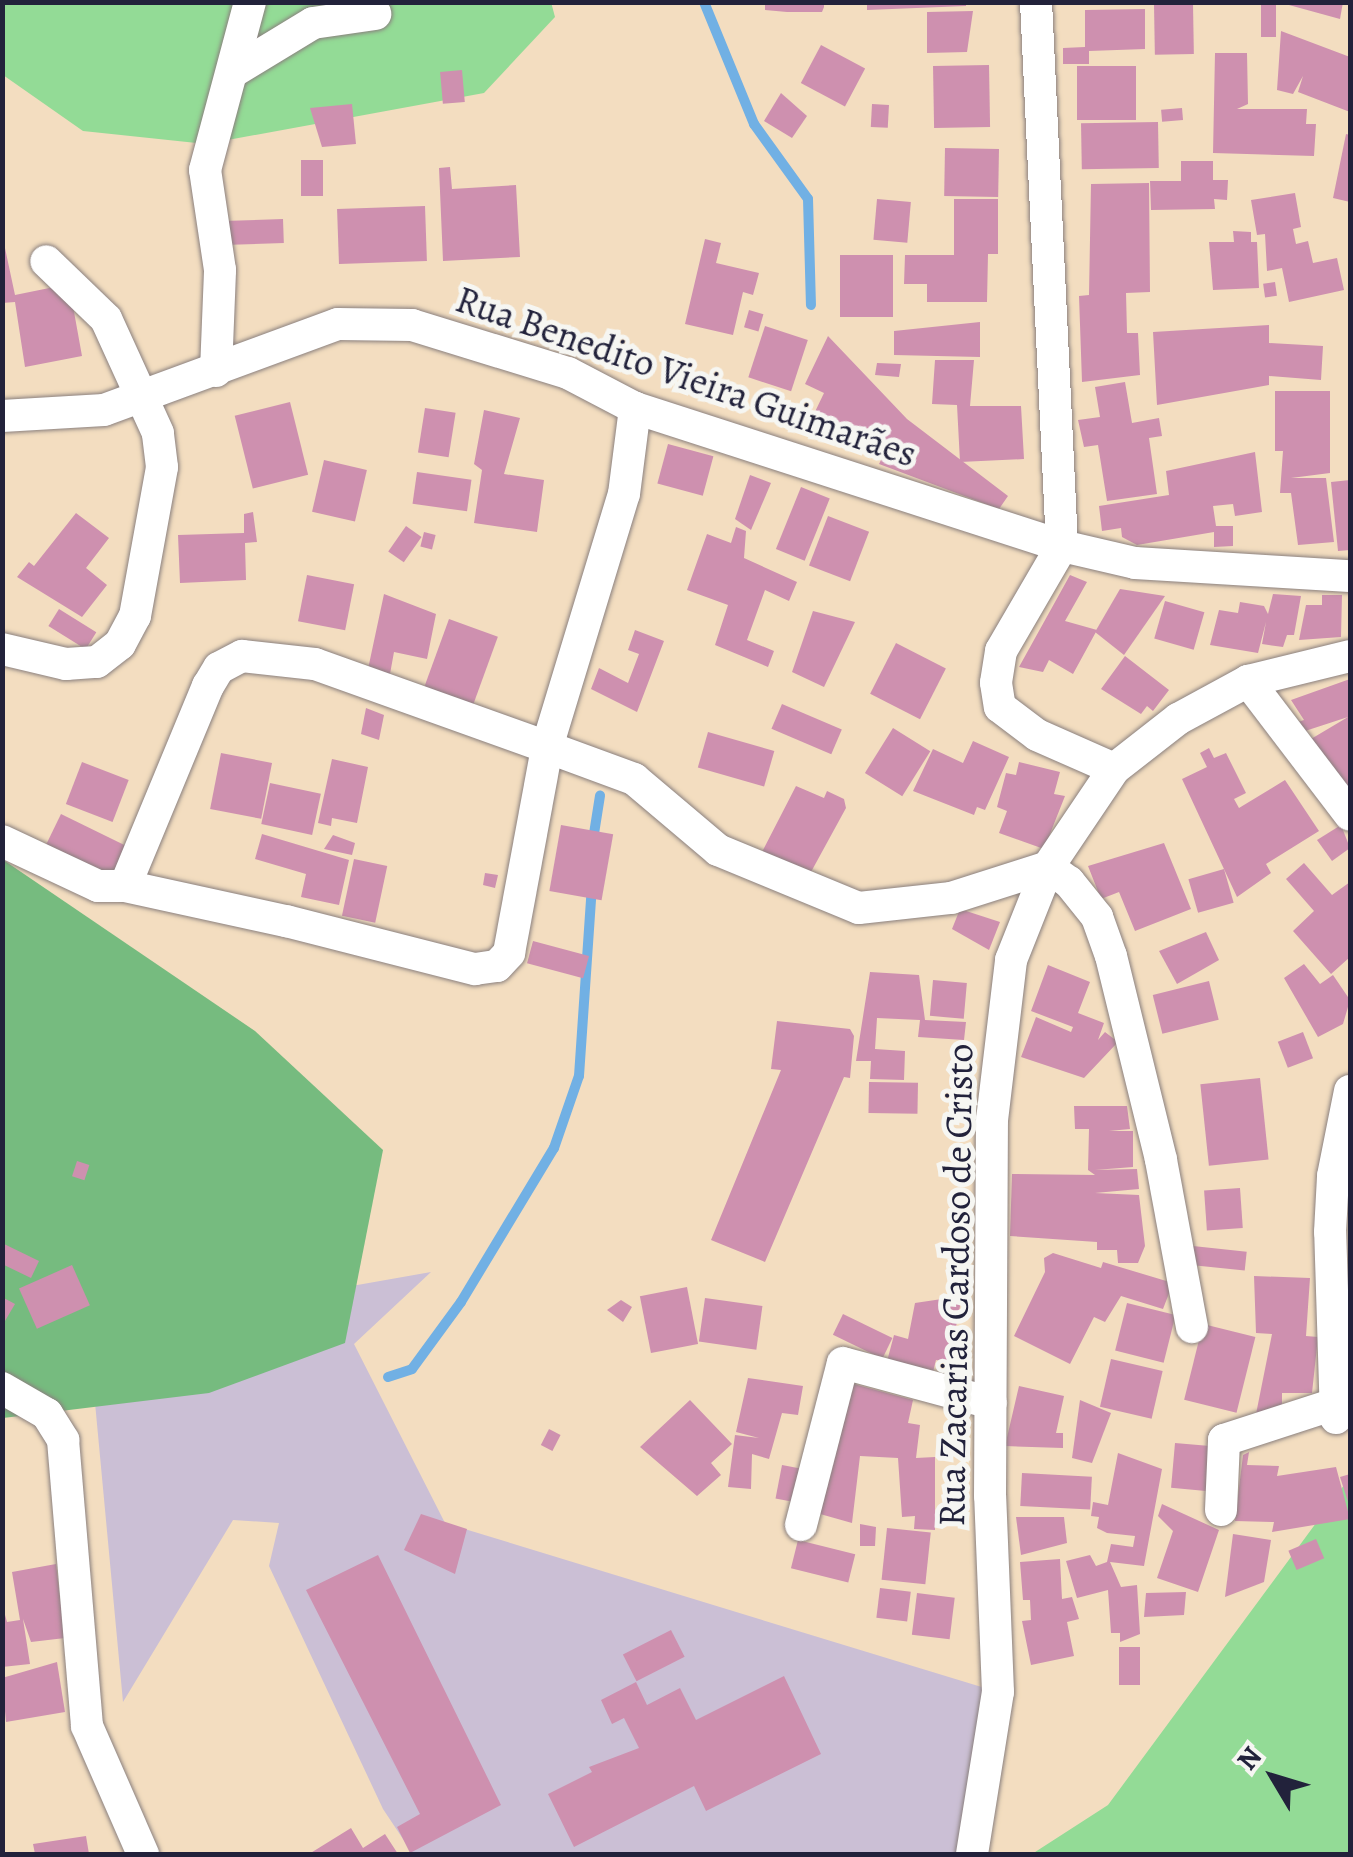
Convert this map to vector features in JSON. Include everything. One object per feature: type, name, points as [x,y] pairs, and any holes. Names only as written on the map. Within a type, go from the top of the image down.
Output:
[{"type":"street","points":[[216,370],[220,270],[205,170],[250,2]]},
{"type":"street","points":[[1036,2],[1062,546],[1000,651],[1000,707],[1037,735],[1114,769]]},
{"type":"street","points":[[234,71],[313,24],[375,14]]},
{"type":"street","points":[[2,649],[66,664],[98,662],[128,630],[162,467],[158,433],[106,318],[46,261]]},
{"type":"street","name":"Rua Benedito Vieira Guimarães","points":[[2,416],[53,417],[141,398],[338,324],[412,325],[568,373],[635,408],[1062,546],[1135,563],[1350,576]]},
{"type":"street","points":[[2,841],[98,886],[125,886],[474,969],[497,966],[509,953],[546,747],[624,494],[635,408]]},
{"type":"street","points":[[125,886],[208,686],[219,668],[242,656],[315,664],[634,779],[718,850],[859,908],[951,898],[1048,868],[1069,882],[1096,917],[1111,956],[1161,1160],[1192,1328]]},
{"type":"street","name":"Rua Zacarias Cardoso de Cristo","points":[[971,1853],[998,1692],[991,1403],[997,1038],[1012,960],[1048,868],[1114,769],[1178,719],[1248,681],[1350,656]]},
{"type":"street","points":[[1248,681],[1350,815]]},
{"type":"street","points":[[1221,1510],[1224,1440],[1335,1411],[1333,1176],[1350,1091]]},
{"type":"street","points":[[800,1525],[843,1364],[991,1403]]},
{"type":"street","points":[[15,1393],[63,1440],[87,1726],[143,1854]]},
{"type":"shaded area","points":[[431,1272],[354,1344],[445,1523],[998,1692],[969,1854],[413,1854],[383,1809],[269,1566],[279,1523],[233,1520],[123,1702],[91,1360],[210,1311]]},
{"type":"green space","points":[[551,2],[555,17],[484,93],[206,144],[83,131],[3,75],[3,3]]},
{"type":"green space","points":[[2,859],[255,1031],[383,1150],[345,1343],[209,1393],[3,1418]]},
{"type":"green space","points":[[1350,1477],[1350,1854],[1032,1854],[1108,1805]]},
{"type":"building","points":[[765,2],[824,2],[824,7],[822,12],[787,12],[765,10]]},
{"type":"building","points":[[867,2],[966,2],[966,6],[867,10]]},
{"type":"building","points":[[1261,2],[1276,2],[1276,37],[1261,37]]},
{"type":"building","points":[[1278,2],[1343,2],[1340,19]]},
{"type":"building","points":[[1193,4],[1194,54],[1155,55],[1154,5]]},
{"type":"building","points":[[1145,9],[1145,49],[1089,51],[1089,64],[1063,64],[1063,48],[1085,47],[1085,10]]},
{"type":"building","points":[[973,11],[967,52],[927,53],[927,12]]},
{"type":"building","points":[[1281,31],[1350,57],[1350,112],[1298,92],[1303,76],[1293,94],[1277,90]]},
{"type":"building","points":[[821,45],[865,68],[845,106],[801,83]]},
{"type":"building","points":[[1215,53],[1247,53],[1248,104],[1237,109],[1307,109],[1306,124],[1316,124],[1314,156],[1213,153]]},
{"type":"building","points":[[989,65],[990,127],[934,128],[933,66]]},
{"type":"building","points":[[1077,66],[1136,66],[1136,120],[1077,120]]},
{"type":"building","points":[[462,70],[465,102],[443,104],[440,72]]},
{"type":"building","points":[[781,93],[807,116],[792,138],[764,121]]},
{"type":"building","points":[[352,104],[356,144],[322,147],[310,108]]},
{"type":"building","points":[[872,104],[889,105],[888,128],[871,127]]},
{"type":"building","points":[[1182,108],[1183,120],[1162,122],[1161,110]]},
{"type":"building","points":[[1158,122],[1159,168],[1082,169],[1081,123]]},
{"type":"building","points":[[1346,134],[1350,135],[1350,202],[1333,198]]},
{"type":"building","points":[[945,148],[999,149],[998,197],[944,196]]},
{"type":"building","points":[[301,160],[323,160],[323,196],[301,196]]},
{"type":"building","points":[[1181,161],[1213,161],[1213,180],[1228,180],[1227,200],[1214,199],[1215,209],[1151,210],[1150,181],[1181,181]]},
{"type":"building","points":[[450,167],[452,189],[516,185],[520,257],[443,261],[439,168]]},
{"type":"building","points":[[1149,183],[1150,292],[1126,293],[1127,333],[1138,333],[1140,375],[1082,382],[1079,296],[1089,295],[1091,184]]},
{"type":"building","points":[[1295,193],[1301,227],[1293,229],[1296,244],[1308,241],[1313,263],[1337,258],[1344,290],[1289,302],[1282,268],[1267,271],[1265,234],[1257,235],[1251,200]]},
{"type":"building","points":[[877,199],[911,202],[907,243],[873,240]]},
{"type":"building","points":[[954,199],[998,199],[998,254],[988,254],[987,302],[927,302],[927,284],[904,284],[905,255],[954,255]]},
{"type":"building","points":[[425,206],[427,261],[339,264],[337,209]]},
{"type":"building","points":[[283,219],[284,243],[224,245],[223,221]]},
{"type":"building","points":[[1233,231],[1251,232],[1251,242],[1257,242],[1259,288],[1213,290],[1209,242],[1234,242]]},
{"type":"building","points":[[2,234],[15,295],[69,284],[82,356],[25,367],[15,302],[2,303]]},
{"type":"building","points":[[705,239],[721,243],[716,263],[759,273],[753,295],[743,292],[733,335],[685,324]]},
{"type":"building","points":[[840,255],[893,255],[893,317],[840,317]]},
{"type":"building","points":[[1275,282],[1277,296],[1265,298],[1263,284]]},
{"type":"building","points":[[749,310],[763,314],[758,331],[744,327]]},
{"type":"building","points":[[980,322],[980,357],[894,355],[894,331]]},
{"type":"building","points":[[1269,325],[1269,343],[1323,346],[1321,380],[1269,376],[1269,385],[1157,405],[1153,332]]},
{"type":"building","points":[[765,326],[808,340],[791,391],[748,377]]},
{"type":"building","points":[[828,336],[907,419],[1008,496],[999,509],[879,464],[882,458],[857,436],[854,441],[812,418],[824,393],[805,384]]},
{"type":"building","points":[[935,360],[974,360],[970,406],[1021,406],[1024,459],[960,462],[957,405],[932,404]]},
{"type":"building","points":[[877,363],[901,364],[899,377],[875,375]]},
{"type":"building","points":[[1125,382],[1132,423],[1159,418],[1162,436],[1149,438],[1157,494],[1107,501],[1098,445],[1084,447],[1078,420],[1100,417],[1095,387]]},
{"type":"building","points":[[1275,391],[1330,391],[1330,473],[1291,478],[1326,478],[1334,542],[1298,545],[1291,493],[1280,493],[1283,451],[1275,451]]},
{"type":"building","points":[[290,402],[308,475],[253,489],[235,416]]},
{"type":"building","points":[[425,408],[456,413],[449,457],[418,452]]},
{"type":"building","points":[[484,410],[520,418],[504,474],[544,480],[537,532],[474,523],[482,470],[474,464]]},
{"type":"building","points":[[668,444],[713,456],[703,496],[657,484]]},
{"type":"building","points":[[1255,452],[1262,512],[1235,516],[1233,504],[1213,506],[1216,526],[1233,526],[1233,546],[1214,547],[1214,532],[1137,545],[1122,537],[1121,528],[1102,531],[1099,506],[1169,495],[1166,471]]},
{"type":"building","points":[[324,460],[367,470],[355,522],[312,512]]},
{"type":"building","points":[[417,472],[471,480],[467,511],[413,504]]},
{"type":"building","points":[[750,475],[771,483],[751,530],[735,519]]},
{"type":"building","points":[[1350,480],[1350,550],[1338,551],[1331,482]]},
{"type":"building","points":[[801,487],[830,499],[805,561],[776,549]]},
{"type":"building","points":[[253,512],[257,542],[245,543],[246,580],[180,583],[178,535],[244,533],[244,514]]},
{"type":"building","points":[[76,513],[109,538],[86,568],[107,585],[82,617],[17,577],[29,562],[34,566]]},
{"type":"building","points":[[828,516],[869,532],[850,581],[809,565]]},
{"type":"building","points":[[406,526],[422,537],[404,562],[388,551]]},
{"type":"building","points":[[736,527],[746,531],[744,558],[797,582],[789,601],[765,590],[747,640],[774,651],[768,667],[715,645],[728,605],[687,590],[707,534],[731,543]]},
{"type":"building","points":[[424,532],[436,535],[432,549],[420,547]]},
{"type":"building","points":[[307,575],[354,584],[345,630],[298,621]]},
{"type":"building","points":[[1070,575],[1087,582],[1065,621],[1097,630],[1073,674],[1049,660],[1043,672],[1019,667]]},
{"type":"building","points":[[1120,589],[1165,596],[1124,655],[1095,632]]},
{"type":"building","points":[[384,594],[436,614],[427,659],[394,652],[390,674],[368,669]]},
{"type":"building","points":[[1273,594],[1301,596],[1294,635],[1287,635],[1283,647],[1262,644],[1266,622],[1258,653],[1210,645],[1219,610],[1238,613],[1240,602],[1264,606],[1268,614]]},
{"type":"building","points":[[1322,595],[1342,595],[1341,637],[1299,640],[1306,605],[1322,605]]},
{"type":"building","points":[[1165,601],[1204,612],[1194,650],[1154,638]]},
{"type":"building","points":[[59,609],[96,632],[86,649],[48,626]]},
{"type":"building","points":[[813,611],[855,622],[824,687],[792,672]]},
{"type":"building","points":[[449,619],[498,637],[473,704],[424,687]]},
{"type":"building","points":[[635,630],[664,641],[637,712],[591,689],[599,668],[628,683],[639,654],[628,650]]},
{"type":"building","points":[[896,643],[946,668],[920,719],[870,694]]},
{"type":"building","points":[[1125,656],[1169,690],[1153,711],[1147,706],[1141,714],[1101,689]]},
{"type":"building","points":[[1350,679],[1350,787],[1346,792],[1311,739],[1348,717],[1302,732],[1298,722],[1304,720],[1291,700]]},
{"type":"building","points":[[782,704],[842,729],[831,754],[771,729]]},
{"type":"building","points":[[366,708],[384,715],[379,740],[361,734]]},
{"type":"building","points":[[893,728],[930,751],[902,796],[865,773]]},
{"type":"building","points":[[708,732],[774,751],[764,787],[698,768]]},
{"type":"building","points":[[973,741],[1009,757],[985,810],[977,807],[974,815],[913,791],[933,749],[963,763]]},
{"type":"building","points":[[1209,748],[1214,758],[1226,753],[1246,793],[1234,799],[1239,808],[1285,780],[1319,831],[1266,864],[1271,873],[1237,897],[1182,779],[1207,767],[1200,753]]},
{"type":"building","points":[[221,753],[272,763],[261,819],[210,809]]},
{"type":"building","points":[[332,759],[368,767],[357,823],[332,818],[331,826],[318,823]]},
{"type":"building","points":[[82,762],[129,780],[113,822],[66,804]]},
{"type":"building","points":[[1019,762],[1060,772],[1054,794],[1065,796],[1044,849],[999,833],[1007,811],[997,807],[1006,773],[1016,775]]},
{"type":"building","points":[[270,783],[321,794],[312,835],[261,824]]},
{"type":"building","points":[[796,786],[824,798],[827,791],[844,799],[846,808],[811,872],[762,852]]},
{"type":"building","points":[[61,814],[128,847],[112,881],[44,848]]},
{"type":"building","points":[[561,825],[613,834],[602,900],[549,891]]},
{"type":"building","points":[[1341,825],[1350,848],[1332,861],[1317,840]]},
{"type":"building","points":[[262,834],[349,860],[339,905],[301,897],[306,874],[255,859]]},
{"type":"building","points":[[333,835],[355,843],[352,855],[324,849]]},
{"type":"building","points":[[1164,843],[1191,909],[1135,931],[1119,892],[1101,899],[1088,866]]},
{"type":"building","points":[[354,859],[387,866],[375,923],[342,916]]},
{"type":"building","points":[[1304,863],[1332,895],[1350,882],[1350,957],[1331,974],[1293,931],[1314,911],[1286,879]]},
{"type":"building","points":[[1224,869],[1234,903],[1198,913],[1188,879]]},
{"type":"building","points":[[485,873],[498,875],[495,888],[483,885]]},
{"type":"building","points":[[960,909],[1000,922],[989,950],[952,929]]},
{"type":"building","points":[[1206,932],[1219,960],[1177,984],[1159,951]]},
{"type":"building","points":[[533,941],[589,956],[583,978],[527,963]]},
{"type":"building","points":[[1304,964],[1320,984],[1333,975],[1350,1000],[1343,1024],[1318,1037],[1284,978]]},
{"type":"building","points":[[1048,965],[1090,982],[1078,1013],[1104,1023],[1098,1040],[1105,1032],[1118,1042],[1084,1078],[1021,1057],[1036,1017],[1071,1032],[1073,1027],[1031,1011]]},
{"type":"building","points":[[870,972],[919,975],[925,1020],[966,1022],[964,1040],[918,1037],[920,1020],[877,1018],[875,1049],[905,1051],[904,1080],[870,1079],[871,1061],[856,1061]]},
{"type":"building","points":[[933,980],[967,983],[964,1019],[930,1016]]},
{"type":"building","points":[[1209,981],[1219,1020],[1162,1034],[1153,995]]},
{"type":"building","points":[[777,1021],[850,1029],[854,1036],[850,1078],[844,1077],[765,1262],[711,1240],[781,1070],[771,1069]]},
{"type":"building","points":[[1303,1032],[1313,1058],[1288,1068],[1278,1042]]},
{"type":"building","points":[[1260,1078],[1269,1160],[1209,1166],[1200,1084]]},
{"type":"building","points":[[869,1082],[918,1083],[917,1114],[868,1113]]},
{"type":"building","points":[[1074,1106],[1127,1106],[1130,1129],[1109,1131],[1133,1131],[1133,1167],[1095,1170],[1137,1169],[1139,1189],[1095,1193],[1139,1195],[1145,1246],[1138,1263],[1118,1263],[1117,1250],[1097,1250],[1097,1242],[1010,1236],[1012,1174],[1095,1175],[1088,1170],[1089,1129],[1075,1129]]},
{"type":"building","points":[[77,1161],[89,1165],[84,1180],[72,1176]]},
{"type":"building","points":[[1240,1188],[1243,1228],[1207,1230],[1204,1191]]},
{"type":"building","points":[[2,1243],[39,1261],[31,1278],[2,1264]]},
{"type":"building","points":[[1193,1246],[1247,1252],[1245,1271],[1191,1265]]},
{"type":"building","points":[[1053,1253],[1101,1268],[1103,1262],[1173,1283],[1163,1309],[1121,1296],[1105,1322],[1094,1317],[1070,1364],[1014,1336],[1045,1272],[1044,1258]]},
{"type":"building","points":[[72,1265],[90,1305],[37,1329],[19,1289]]},
{"type":"building","points":[[1254,1276],[1310,1278],[1306,1336],[1318,1337],[1312,1393],[1282,1393],[1282,1407],[1256,1414],[1272,1334],[1256,1333]]},
{"type":"building","points":[[687,1287],[698,1344],[651,1353],[640,1296]]},
{"type":"building","points":[[962,1296],[949,1363],[936,1360],[932,1376],[886,1365],[894,1335],[908,1339],[915,1303]]},
{"type":"building","points":[[2,1297],[15,1304],[2,1326]]},
{"type":"building","points":[[705,1298],[762,1306],[756,1350],[699,1342]]},
{"type":"building","points":[[621,1300],[632,1307],[623,1322],[607,1310]]},
{"type":"building","points":[[1127,1303],[1176,1315],[1164,1363],[1115,1351]]},
{"type":"building","points":[[843,1314],[892,1338],[882,1359],[833,1335]]},
{"type":"building","points":[[1203,1324],[1255,1337],[1237,1413],[1184,1400]]},
{"type":"building","points":[[1111,1359],[1163,1371],[1152,1419],[1100,1407]]},
{"type":"building","points":[[748,1378],[803,1386],[798,1415],[782,1413],[769,1459],[752,1454],[751,1489],[728,1487],[735,1435],[759,1438],[736,1432]]},
{"type":"building","points":[[850,1383],[913,1400],[908,1423],[920,1425],[916,1458],[935,1457],[935,1530],[914,1529],[915,1516],[902,1517],[898,1458],[860,1456],[852,1523],[813,1512]]},
{"type":"building","points":[[1019,1386],[1064,1396],[1056,1433],[1063,1433],[1063,1448],[1005,1446]]},
{"type":"building","points":[[690,1400],[732,1444],[711,1463],[721,1475],[697,1496],[640,1447]]},
{"type":"building","points":[[1080,1400],[1111,1413],[1092,1463],[1072,1458]]},
{"type":"building","points":[[549,1429],[561,1435],[552,1451],[541,1445]]},
{"type":"building","points":[[1175,1443],[1210,1446],[1206,1491],[1171,1488]]},
{"type":"building","points":[[1249,1452],[1247,1465],[1279,1466],[1277,1476],[1336,1467],[1350,1519],[1272,1532],[1274,1522],[1235,1521],[1243,1455]]},
{"type":"building","points":[[1118,1453],[1162,1469],[1144,1566],[1110,1562],[1121,1587],[1137,1585],[1140,1634],[1120,1642],[1120,1633],[1111,1633],[1108,1590],[1077,1598],[1066,1561],[1090,1555],[1096,1566],[1107,1562],[1111,1544],[1133,1547],[1135,1536],[1107,1533],[1097,1528],[1099,1517],[1091,1516],[1093,1502],[1108,1505]]},
{"type":"building","points":[[782,1465],[802,1469],[795,1502],[776,1498]]},
{"type":"building","points":[[1022,1473],[1092,1477],[1090,1510],[1020,1506]]},
{"type":"building","points":[[1350,1474],[1350,1508],[1340,1477]]},
{"type":"building","points":[[1162,1504],[1219,1530],[1198,1592],[1157,1578],[1173,1531],[1158,1516]]},
{"type":"building","points":[[421,1514],[467,1529],[455,1574],[404,1550]]},
{"type":"building","points":[[1016,1517],[1064,1517],[1067,1543],[1021,1555]]},
{"type":"building","points":[[860,1524],[876,1527],[875,1546],[860,1546]]},
{"type":"building","points":[[887,1528],[931,1533],[925,1584],[882,1580]]},
{"type":"building","points":[[1233,1534],[1271,1540],[1264,1582],[1225,1597]]},
{"type":"building","points":[[1316,1539],[1324,1558],[1297,1570],[1288,1551]]},
{"type":"building","points":[[798,1540],[855,1554],[848,1582],[791,1568]]},
{"type":"building","points":[[378,1555],[501,1805],[410,1853],[397,1827],[420,1814],[306,1590]]},
{"type":"building","points":[[1060,1559],[1062,1599],[1072,1597],[1079,1619],[1067,1622],[1074,1656],[1031,1665],[1022,1621],[1031,1620],[1030,1600],[1023,1600],[1020,1562]]},
{"type":"building","points":[[56,1564],[65,1638],[31,1642],[23,1619],[30,1664],[2,1667],[2,1604],[7,1622],[20,1620],[12,1572]]},
{"type":"building","points":[[880,1588],[911,1592],[907,1622],[876,1618]]},
{"type":"building","points":[[1186,1592],[1184,1615],[1144,1617],[1146,1593]]},
{"type":"building","points":[[917,1593],[955,1598],[950,1639],[912,1635]]},
{"type":"building","points":[[671,1630],[685,1657],[637,1681],[623,1655]]},
{"type":"building","points":[[1119,1647],[1140,1647],[1140,1685],[1119,1685]]},
{"type":"building","points":[[57,1662],[65,1712],[6,1722],[2,1678]]},
{"type":"building","points":[[784,1676],[821,1754],[706,1811],[694,1786],[574,1847],[548,1794],[592,1772],[589,1767],[639,1748],[624,1718],[612,1724],[601,1700],[636,1682],[647,1705],[680,1688],[696,1720]]},
{"type":"building","points":[[351,1828],[363,1848],[385,1834],[398,1854],[309,1854]]},
{"type":"building","points":[[86,1836],[89,1854],[35,1854],[33,1844]]},
{"type":"waterway","points":[[704,2],[754,124],[808,199],[811,305]]},
{"type":"waterway","points":[[593,840],[600,796]]},
{"type":"waterway","points":[[388,1377],[412,1369],[461,1302],[554,1148],[579,1076],[592,887]]}]
